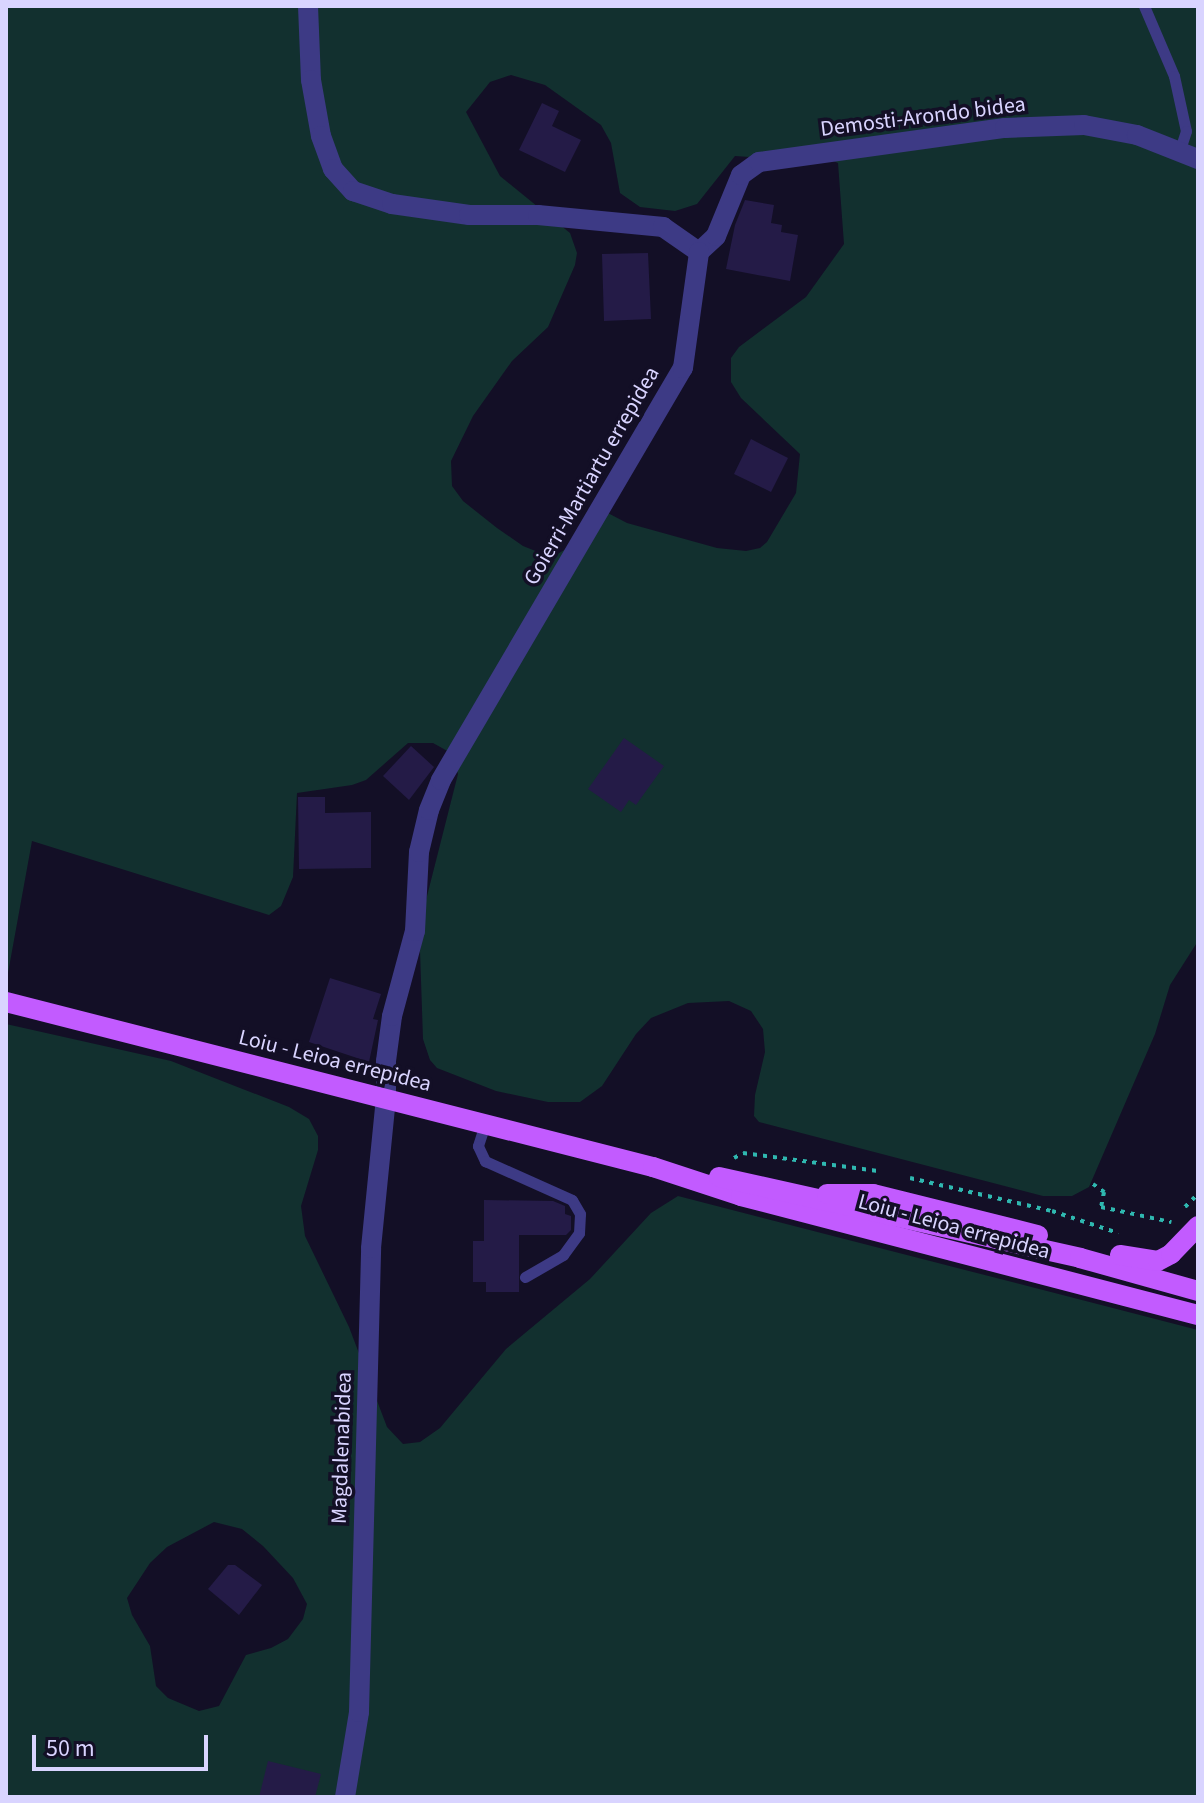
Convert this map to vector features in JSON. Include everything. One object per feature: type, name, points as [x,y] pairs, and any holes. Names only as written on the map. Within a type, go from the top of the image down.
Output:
[{"type":"main road","name":"Loiu - Leioa errepidea","points":[[6,1002],[653,1167],[802,1196],[1080,1258],[1197,1290]]},
{"type":"main road","name":"Loiu - Leioa errepidea","points":[[653,1167],[741,1196],[1198,1315]]},
{"type":"main road","points":[[802,1196],[873,1194],[1143,1261],[1158,1261],[1171,1254],[1198,1226]]},
{"type":"main road","points":[[940,1248],[1008,1253],[1177,1296],[1197,1290]]},
{"type":"street","points":[[308,6],[311,80],[321,136],[333,169],[353,191],[392,204],[469,215],[551,216],[663,227],[699,252]]},
{"type":"street","name":"Demosti-Arondo bidea","points":[[699,252],[716,236],[741,175],[759,162],[1005,128],[1084,125],[1137,135],[1189,155]]},
{"type":"street","name":"Goierri-Martiartu errepidea","points":[[386,1099],[386,1061],[392,1016],[415,931],[419,852],[429,810],[441,780],[683,368],[699,252]]},
{"type":"street","name":"Magdalenabidea","points":[[345,1797],[359,1712],[371,1248],[386,1099]]},
{"type":"lane","points":[[1144,6],[1174,76],[1189,155]]},
{"type":"lane","points":[[485,1124],[478,1146],[485,1161],[572,1200],[580,1214],[579,1233],[563,1255],[525,1277]]},
{"type":"path","points":[[1093,1184],[1104,1192],[1101,1207],[1168,1224],[1198,1194]]},
{"type":"green space","points":[[6,6],[1198,6],[1198,941],[1170,985],[1155,1034],[1089,1187],[1072,1196],[1043,1196],[759,1122],[754,1116],[755,1095],[765,1052],[763,1029],[751,1011],[729,1001],[688,1003],[651,1018],[636,1034],[602,1086],[580,1102],[548,1102],[496,1091],[437,1068],[430,1060],[423,1039],[420,951],[425,904],[458,774],[451,753],[433,743],[408,743],[366,780],[297,793],[293,877],[281,906],[269,915],[32,841],[6,984]],"holes":[[[511,75],[545,85],[601,125],[611,143],[620,193],[640,207],[675,211],[697,204],[735,156],[805,161],[821,156],[838,163],[844,244],[806,297],[739,347],[731,358],[731,382],[741,398],[800,454],[796,493],[767,542],[760,548],[746,551],[717,548],[627,523],[604,511],[568,548],[559,553],[543,554],[523,546],[497,528],[463,501],[452,486],[451,461],[473,416],[512,361],[548,327],[575,265],[577,253],[570,233],[500,176],[466,112],[490,82]]]},
{"type":"green space","points":[[6,1024],[171,1061],[289,1107],[309,1119],[318,1136],[318,1150],[301,1206],[305,1236],[349,1327],[387,1427],[403,1444],[420,1442],[440,1428],[506,1349],[590,1279],[651,1213],[678,1196],[1198,1330],[1198,1797],[6,1797]],"holes":[[[214,1522],[242,1529],[293,1578],[307,1604],[303,1619],[288,1639],[246,1655],[219,1706],[199,1711],[168,1698],[156,1686],[150,1646],[132,1615],[127,1598],[150,1563],[167,1547]]]},
{"type":"building","points":[[542,103],[559,111],[552,126],[581,140],[565,172],[519,150]]},
{"type":"building","points":[[745,200],[774,205],[771,223],[782,225],[781,232],[798,235],[790,281],[726,269],[735,225]]},
{"type":"building","points":[[648,253],[651,319],[604,321],[602,254]]},
{"type":"building","points":[[751,439],[788,458],[771,492],[734,474]]},
{"type":"building","points":[[624,738],[664,766],[636,805],[629,800],[621,812],[588,789]]},
{"type":"building","points":[[411,746],[434,767],[409,800],[383,776]]},
{"type":"building","points":[[298,797],[325,797],[325,813],[371,812],[371,868],[299,869]]},
{"type":"building","points":[[330,978],[381,994],[373,1019],[378,1020],[369,1062],[309,1042]]},
{"type":"building","points":[[484,1200],[553,1201],[565,1206],[565,1214],[571,1216],[571,1230],[566,1235],[519,1235],[519,1292],[486,1292],[486,1282],[473,1282],[473,1241],[484,1241]]},
{"type":"building","points":[[228,1565],[235,1565],[262,1585],[239,1615],[208,1589]]},
{"type":"building","points":[[268,1761],[321,1774],[315,1797],[259,1797]]}]
